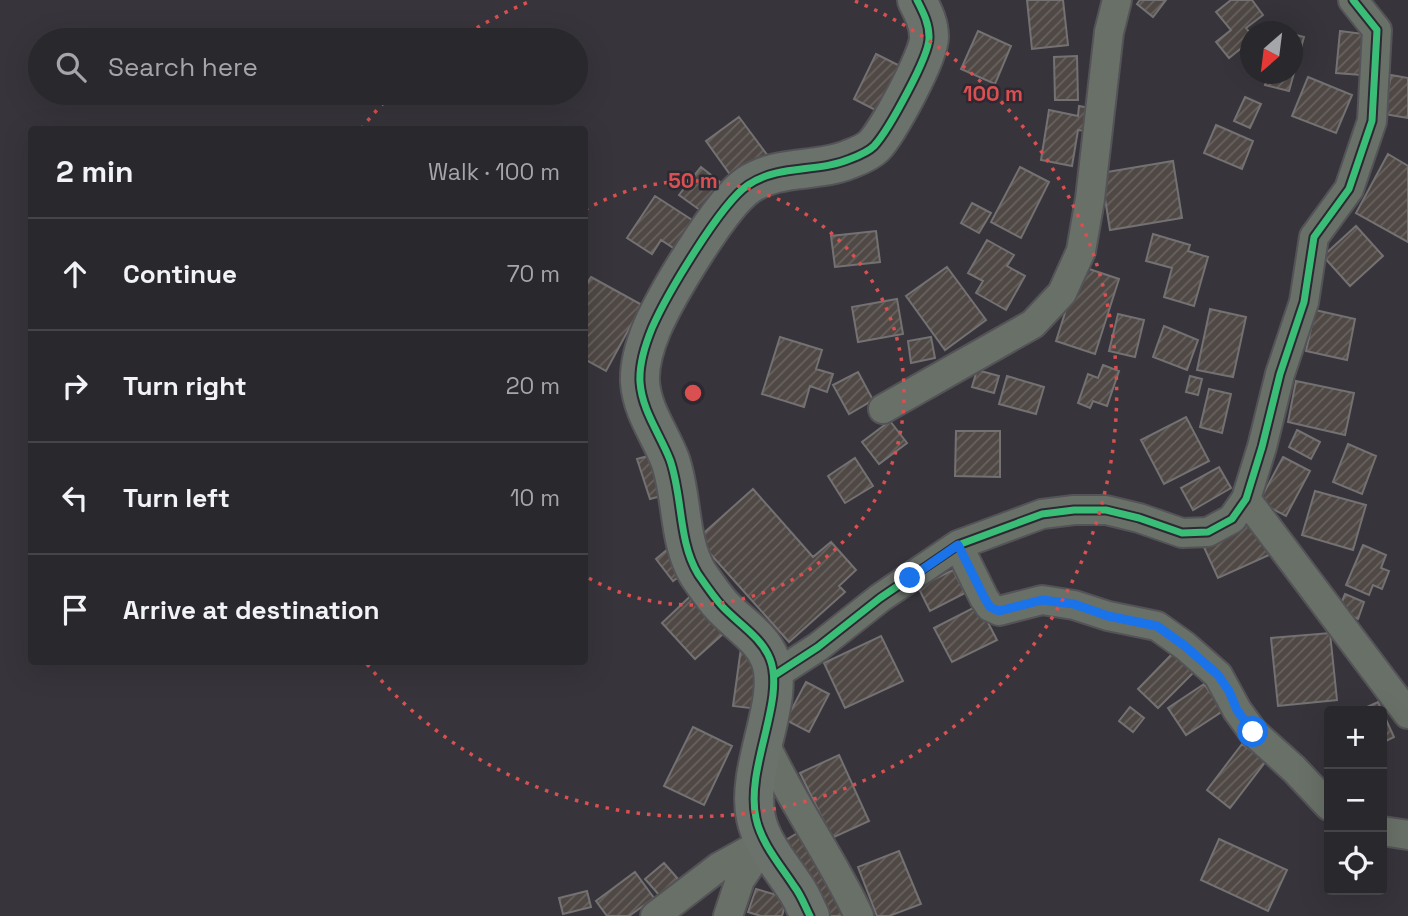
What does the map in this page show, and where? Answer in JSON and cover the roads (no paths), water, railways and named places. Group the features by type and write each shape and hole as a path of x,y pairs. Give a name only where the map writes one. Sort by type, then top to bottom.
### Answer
{"street":[{"path":"810,916 796,889 776,861 756,819 756,769 775,675 769,656 749,630 722,607 697,571 686,542 680,499 670,460 646,411 640,384 640,363 666,301 733,198 748,184 778,171 848,160 872,149 885,133 924,57 930,39 925,17 917,0"},
{"path":"883,409 1033,324 1062,293 1081,251 1090,199 1109,32 1117,0"},
{"path":"775,675 958,545 1042,514 1106,510 1182,533 1209,532 1232,519 1246,499 1262,447 1280,373 1304,302 1314,237 1349,189 1372,121 1377,30 1353,0"},
{"path":"1246,499 1408,714"},
{"path":"958,545 990,607 999,611 1042,600 1074,604 1108,616 1157,626 1218,675 1237,710 1253,732 1324,801"},
{"path":"763,739 779,776 840,875 859,916"},
{"path":"1387,832 1408,835"},
{"path":"655,916 719,867 766,841"},
{"path":"728,916 740,880 766,841"}]}
